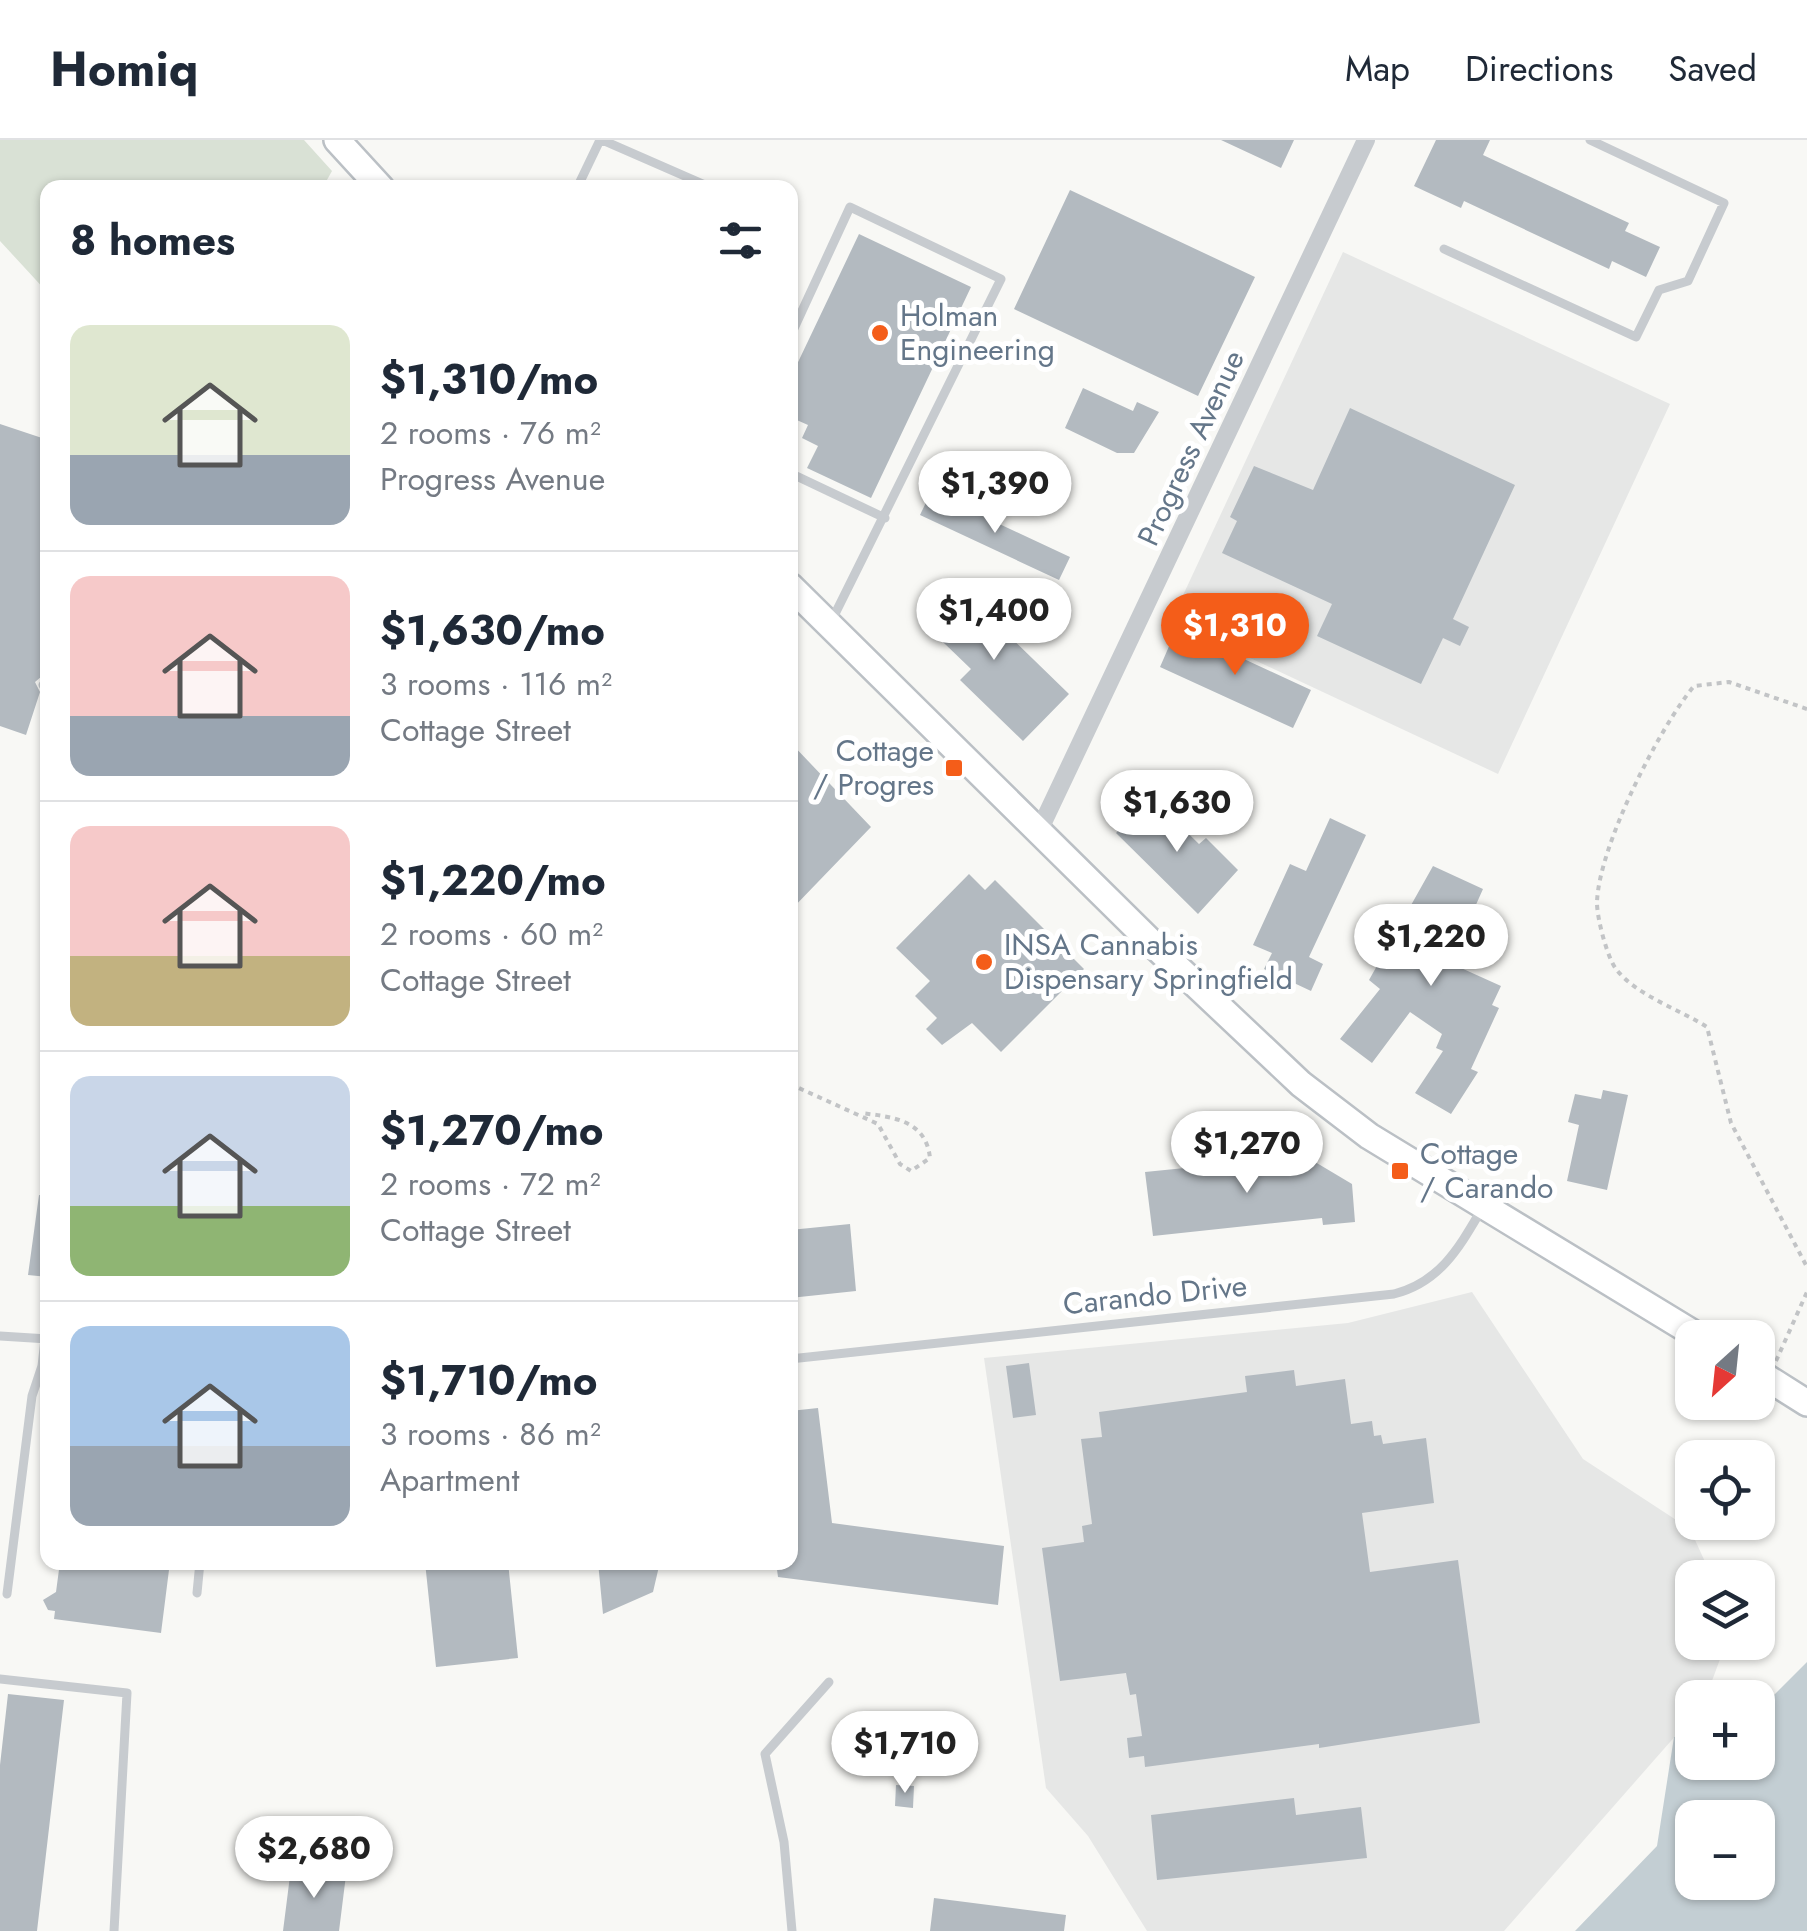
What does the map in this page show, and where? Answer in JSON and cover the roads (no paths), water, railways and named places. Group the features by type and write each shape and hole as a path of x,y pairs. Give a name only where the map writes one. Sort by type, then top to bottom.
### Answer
{"main road":[{"path":"337,140 374,180"},
{"path":"798,594 1038,833 1301,1084 1368,1136 1675,1323"},
{"path":"1775,1384 1807,1403"}],"street":[{"name":"Progress Avenue","path":"1038,833 1366,140"}],"lane":[{"path":"581,180 601,140 694,180"},
{"path":"1444,249 1636,337 1658,290 1688,281 1724,203 1590,140"},
{"path":"798,320 850,207 1001,279 830,624"},
{"path":"798,477 885,518"},
{"name":"Carando Drive","path":"798,1358 1394,1294 1418,1286 1443,1268 1484,1206"},
{"path":"0,1336 40,1339"},
{"path":"7,1594 32,1396 40,1372"},
{"path":"197,1592 199,1570"},
{"path":"0,1678 127,1693 114,1931"},
{"path":"792,1931 784,1842 766,1754 829,1682"}],"place":[{"name":"Holman Engineering","path":"880,333"},
{"name":"Cottage / Progres","path":"954,768"},
{"name":"INSA Cannabis Dispensary Springfield","path":"984,962"},
{"name":"Cottage / Carando","path":"1400,1171"}]}
